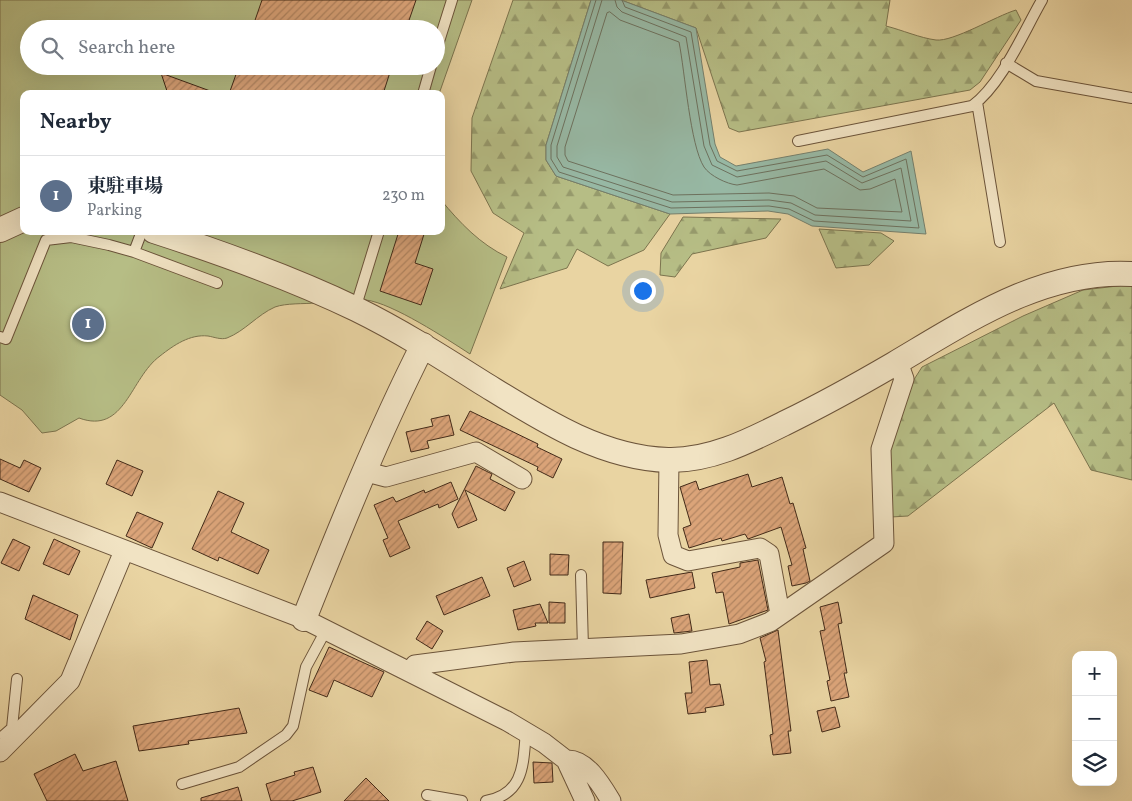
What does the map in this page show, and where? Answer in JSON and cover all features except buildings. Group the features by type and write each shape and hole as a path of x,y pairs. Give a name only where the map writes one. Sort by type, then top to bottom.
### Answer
{"street":[{"path":"0,230 20,221"},
{"path":"165,235 248,265 355,308 423,345 538,417 570,434 605,448 635,456 669,460 718,452 747,442 840,396 988,310 1038,287 1077,278 1117,273 1132,274"},
{"path":"304,619 363,471 423,345"},
{"path":"411,672 415,665 514,652 681,644 739,634 770,622 812,595 884,543 881,449 904,379 898,362"},
{"path":"363,471 386,477 476,452 522,480"},
{"path":"669,460 668,535 673,555 688,561 760,548 769,554 780,614"},
{"path":"0,502 304,619 411,672 526,731 566,760 585,801"},
{"path":"0,752 70,681 124,551"},
{"path":"566,760 572,760 583,766 602,785 611,801"}],"lane":[{"path":"445,22 452,0"},
{"path":"798,141 972,106 1006,63 1042,0"},
{"path":"1006,63 1036,81 1132,98"},
{"path":"424,90 428,75"},
{"path":"977,102 1000,242"},
{"path":"134,252 140,235"},
{"path":"355,308 379,235"},
{"path":"0,337 6,339 46,240 71,237 134,252 217,282"},
{"path":"581,575 583,648"},
{"path":"182,784 239,767 286,735 293,726 306,667 326,630"},
{"path":"0,739 12,728 17,679"},
{"path":"487,801 506,793 518,781 522,772 526,731"},
{"path":"428,795 462,801"}],"green space":[{"path":"0,0 472,0 440,90 20,90 20,235 445,235 445,205 471,232 488,246 507,257 470,354 419,322 377,303 354,299 290,304 269,310 227,338 220,339 201,336 177,344 150,366 126,402 107,419 94,421 79,418 56,431 42,433 22,410 0,395"},
{"path":"513,0 591,0 546,145 546,160 556,176 670,214 644,250 608,266 577,249 567,268 500,289 524,233 493,213 471,171 472,118"},
{"path":"621,0 890,0 886,26 936,40 953,37 1016,10 1021,20 980,82 970,90 739,132 729,128 696,28"},
{"path":"683,217 781,219 766,238 692,254 675,277 660,275 661,253"},
{"path":"819,229 881,233 894,241 869,265 836,268"},
{"path":"1132,285 1132,480 1091,470 1054,403 908,516 891,517 886,444 899,403 922,367 1023,316 1083,290"}],"water":[{"path":"591,0 621,0 696,28 715,144 720,157 736,166 828,149 863,172 911,151 926,234 812,226 788,214 768,211 670,214 556,176 546,160 546,145"}],"place":[{"name":"東駐車場","path":"88,324"}]}
